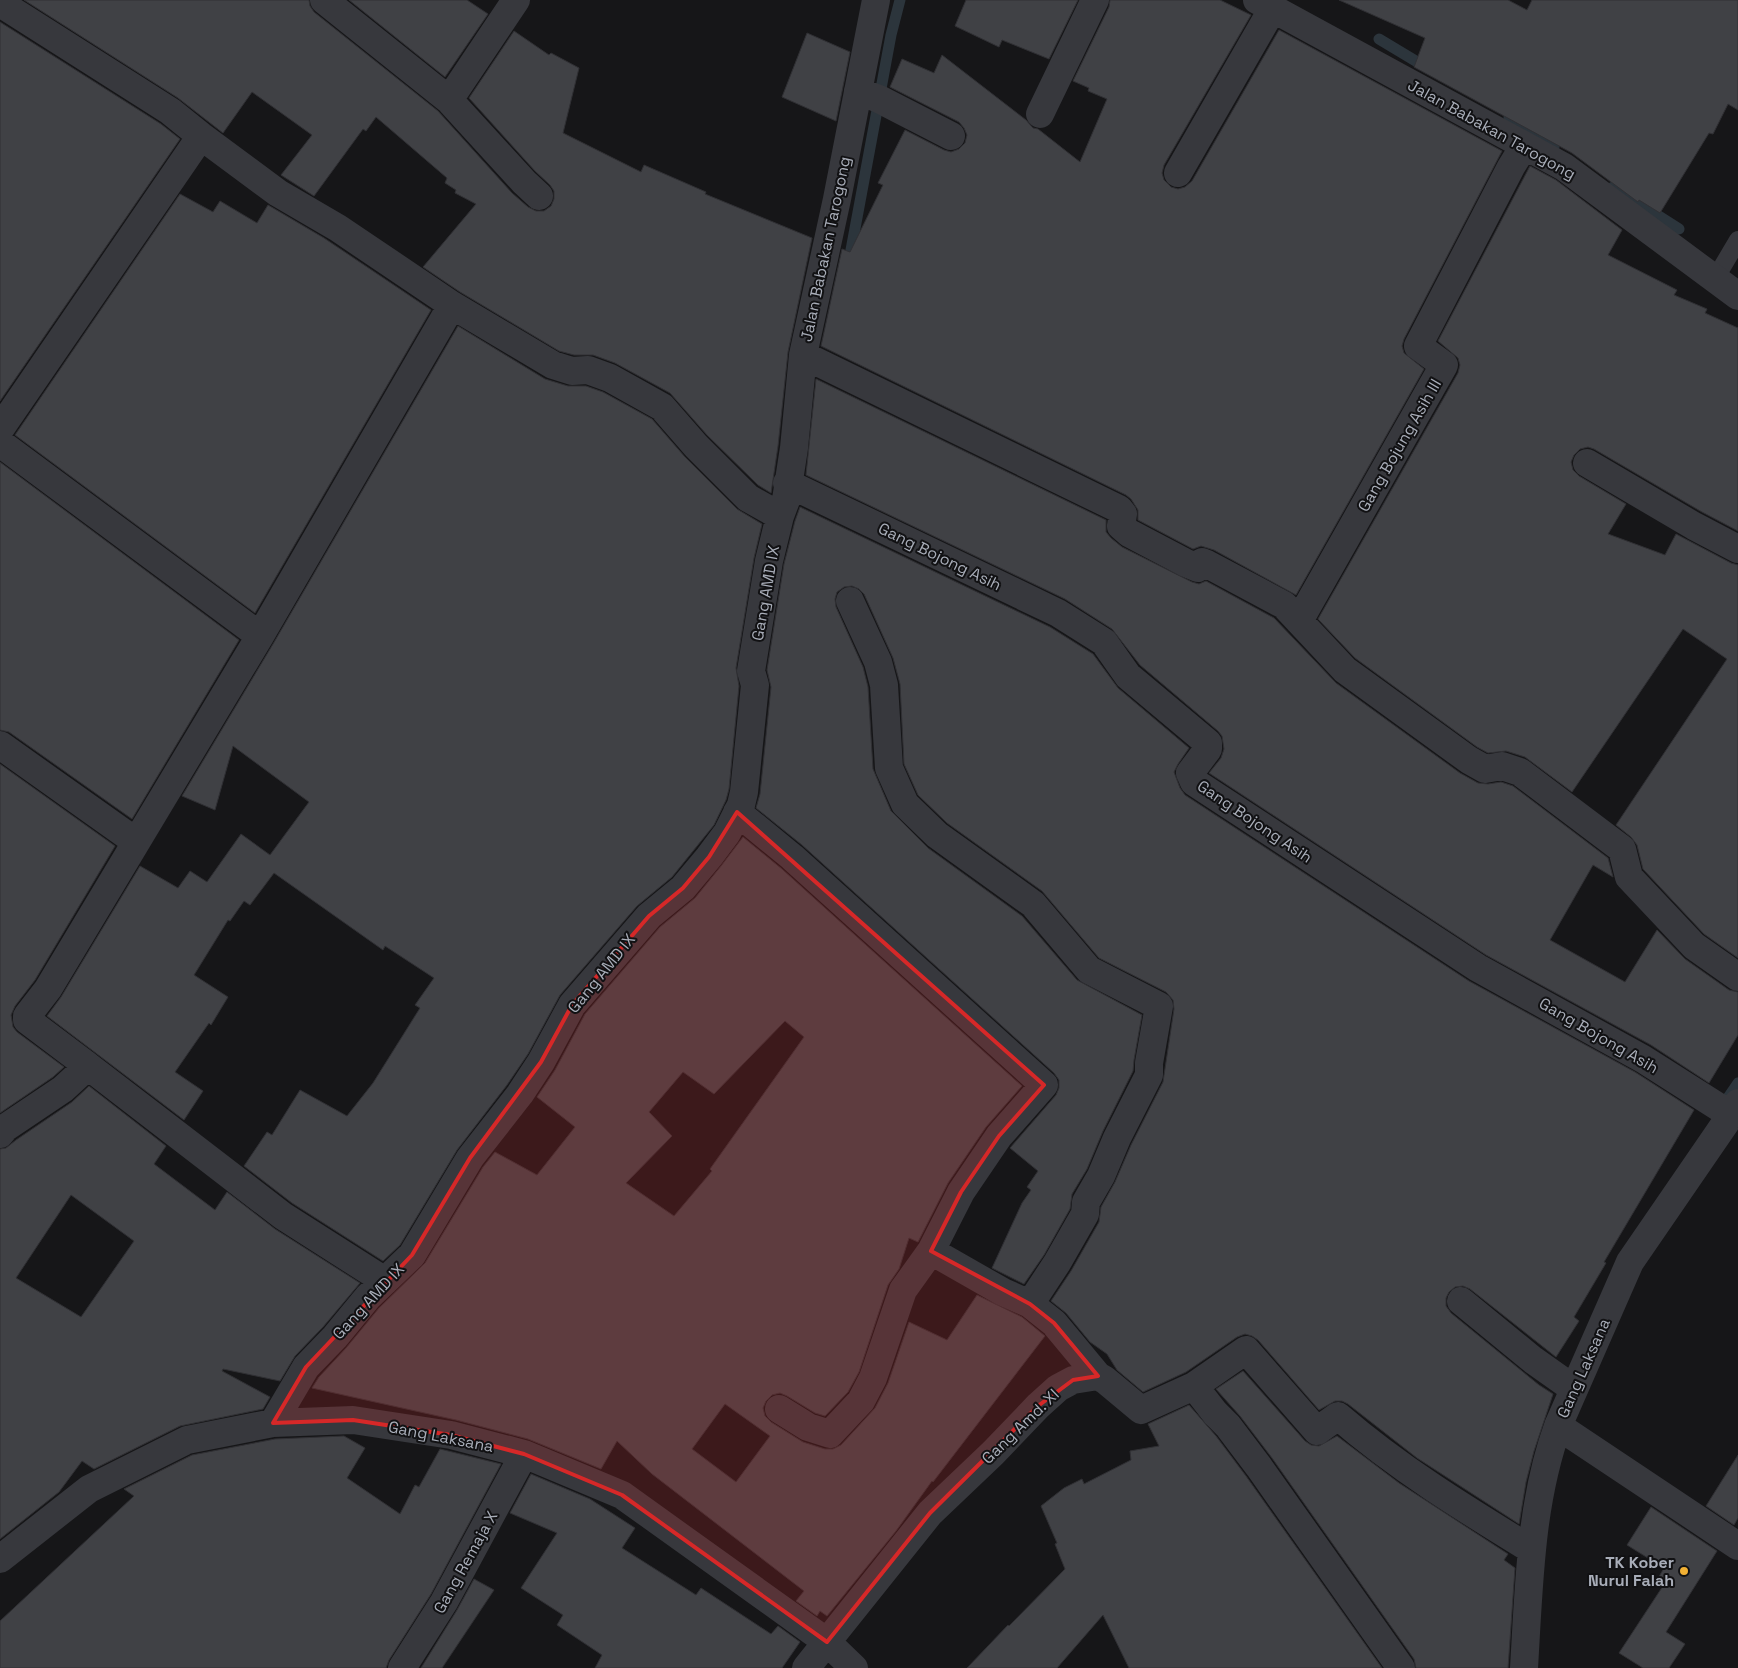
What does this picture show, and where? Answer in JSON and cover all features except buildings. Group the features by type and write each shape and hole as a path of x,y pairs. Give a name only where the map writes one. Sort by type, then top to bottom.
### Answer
{"street":[{"path":"324,0 449,100 538,196"},
{"path":"449,100 516,0"},
{"name":"Jalan Babakan Tarogong","path":"794,497 794,448 803,355 837,199 876,0"},
{"path":"1040,114 1095,0"},
{"path":"0,3 170,111 278,193 338,228 452,305 553,365 572,371 588,370 610,378 662,407 696,446 748,498 794,497"},
{"path":"1178,173 1265,4"},
{"name":"Jalan Babakan Tarogong","path":"1265,4 1564,167 1738,296"},
{"path":"858,91 879,99 951,136"},
{"path":"0,429 201,136"},
{"name":"Gang Bojung Asih III","path":"1300,621 1444,365 1418,346 1511,167 1524,146"},
{"path":"385,1281 284,1216 27,1020 26,1016 48,989 260,636 452,305"},
{"path":"803,355 1119,509 1123,514 1121,526 1129,534 1198,568 1202,562 1284,605 1345,670 1469,760 1485,769 1502,766 1520,772 1622,849 1629,877 1694,946 1738,977"},
{"path":"0,443 260,636"},
{"path":"1587,463 1694,526 1738,549"},
{"name":"Gang AMD IX","path":"273,1423 306,1367 335,1337 368,1297 412,1255 470,1158 520,1094 541,1062 572,1005 648,916 683,888 727,833 741,805 747,774 747,752 755,685 751,672 769,561 794,497"},
{"name":"Gang Bojong Asih","path":"794,497 1058,613 1104,642 1128,676 1208,743 1208,750 1190,773 1194,782 1478,968 1734,1109"},
{"path":"850,600 878,662 884,685 889,768 905,804 937,835 1033,904 1088,970 1159,1006 1149,1063 1149,1075 1117,1138 1101,1176 1086,1202 1084,1214 1057,1264 1030,1304"},
{"path":"0,745 136,841"},
{"path":"737,812 792,857 1044,1085 999,1136 962,1192 931,1251 903,1290 873,1378 861,1402 830,1434 808,1427 779,1409"},
{"path":"2,1129 63,1089 88,1066"},
{"name":"Gang Laksana","path":"1524,1668 1532,1550 1548,1453 1558,1426 1630,1262 1734,1109"},
{"path":"931,1251 1003,1292 1030,1304 1054,1323 1098,1376 1141,1410 1194,1386 1246,1350 1317,1430 1338,1416 1369,1443 1458,1504 1532,1550"},
{"path":"1461,1301 1533,1360 1574,1389"},
{"name":"Gang Amd. XI","path":"806,1668 930,1513 1058,1388 1073,1380 1098,1376"},
{"path":"1194,1386 1228,1426 1259,1468 1402,1668"},
{"name":"Gang Laksana","path":"0,1559 89,1489 187,1440 273,1423 353,1420 451,1435 524,1454 622,1495 827,1642 854,1668"},
{"path":"1558,1426 1738,1546"},
{"name":"Gang Remaja X","path":"402,1668 444,1602 524,1454"}],"lane":[{"path":"1715,279 1738,240"}],"highlighted area":[{"path":"737,812 1044,1085 999,1136 961,1192 931,1251 1030,1304 1054,1323 1098,1376 1073,1380 1038,1406 930,1513 827,1642 622,1495 524,1454 451,1435 353,1420 273,1423 306,1367 412,1255 470,1158 541,1062 572,1005 649,916 683,888 709,857"}],"waterway":[{"path":"848,266 891,35 900,0"},
{"path":"1379,39 1429,69"},
{"path":"1509,117 1554,147"},
{"path":"1613,187 1679,229"},
{"path":"1725,1102 1738,1083"}],"place":[{"name":"TK Kober Nurul Falah","path":"1684,1571"}]}
